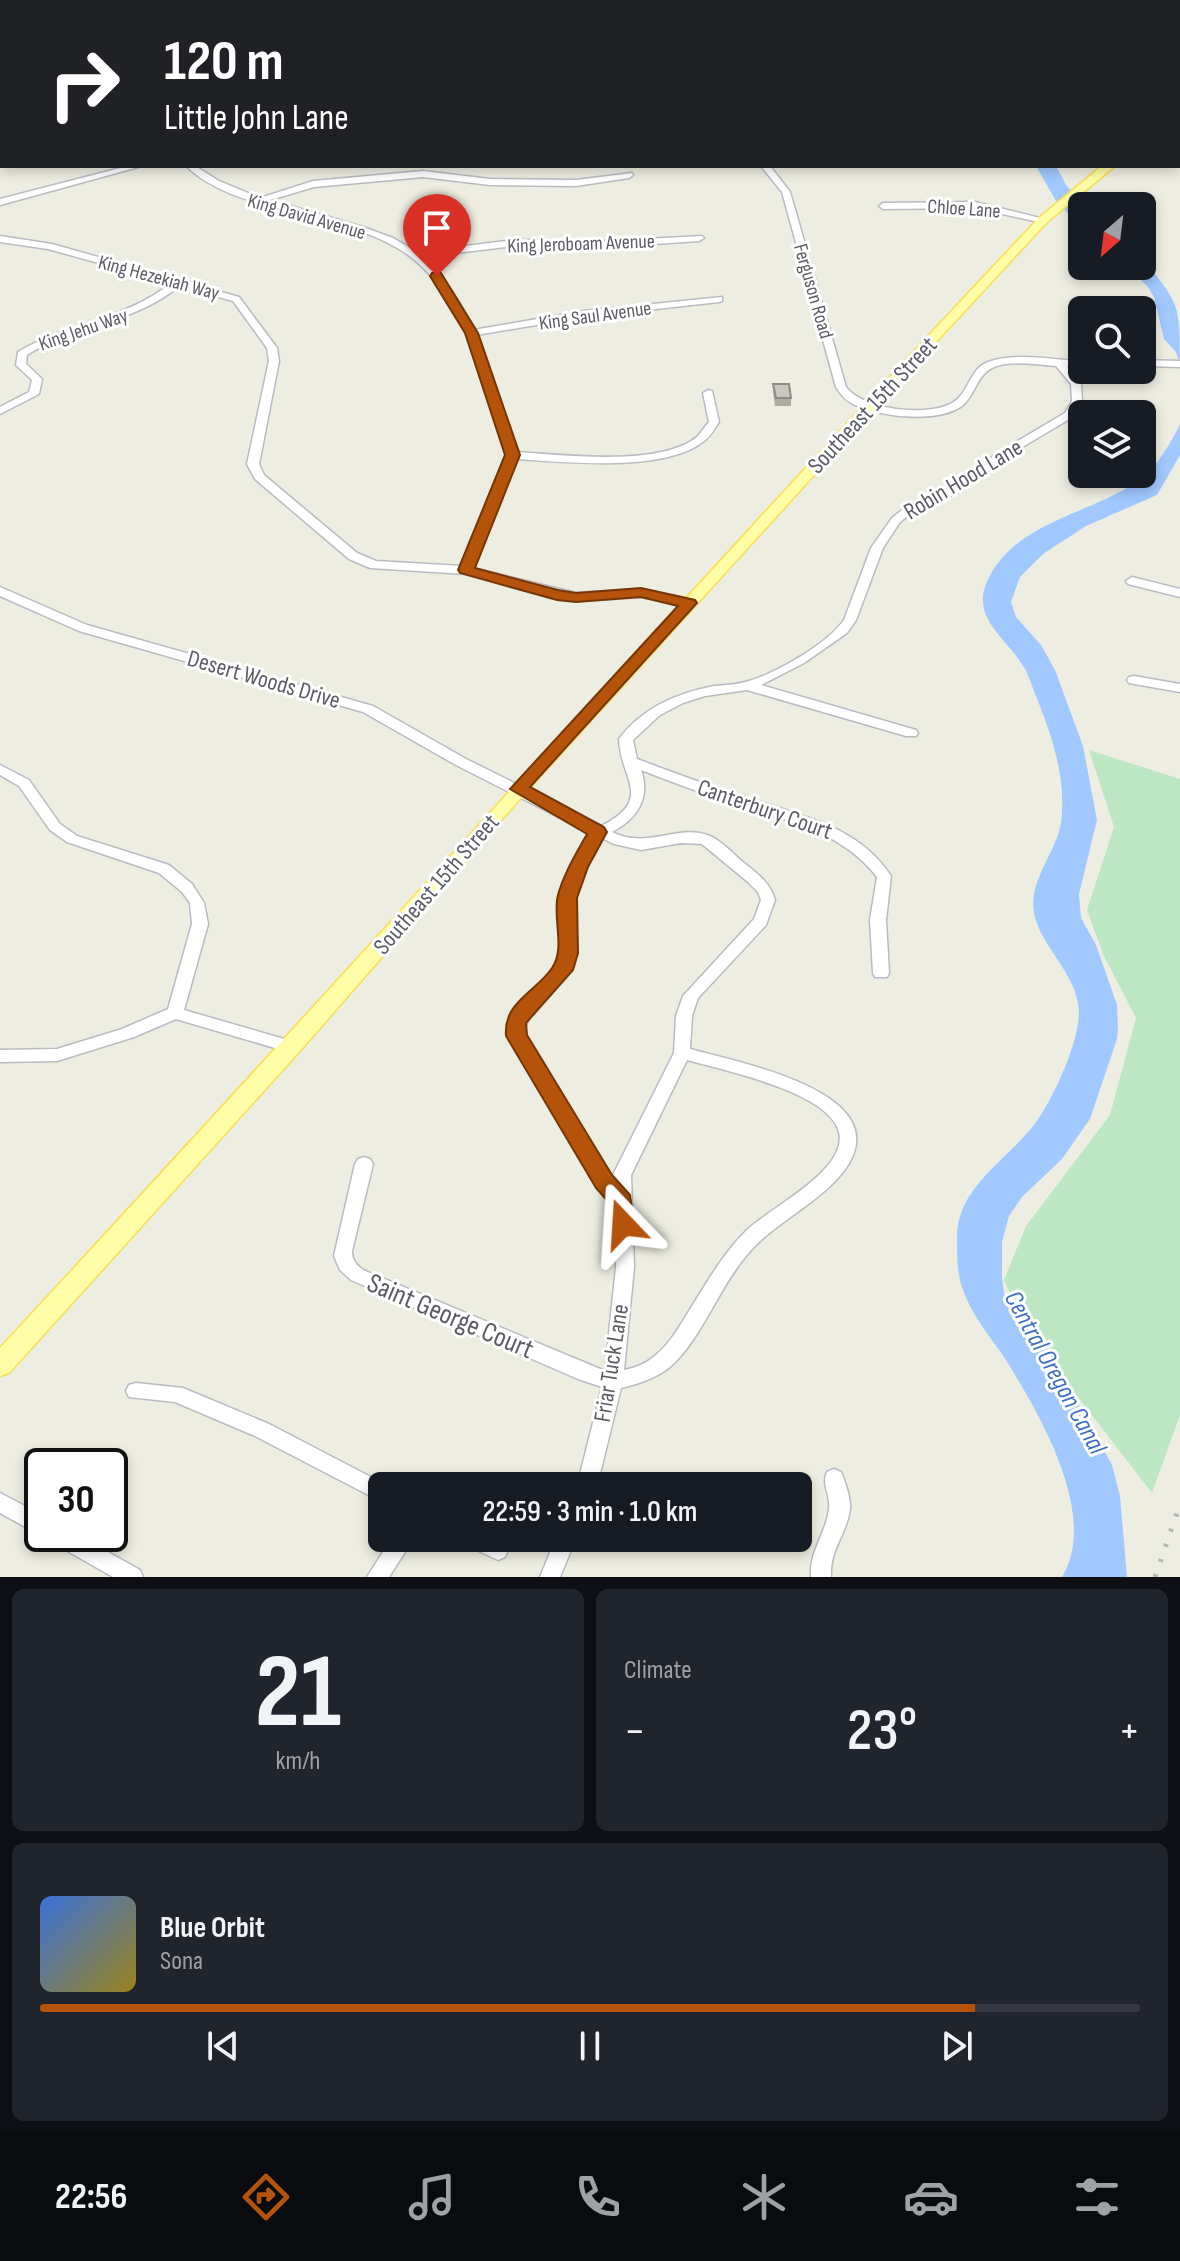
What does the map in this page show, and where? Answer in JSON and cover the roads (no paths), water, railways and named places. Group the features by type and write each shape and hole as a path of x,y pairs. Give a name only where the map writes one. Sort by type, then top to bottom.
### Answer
{"main road":[{"name":"Southeast 15th Street","path":"0,1365 292,1047 519,789 869,406 1043,220 1107,168"}],"street":[{"path":"0,202 130,168"},
{"name":"King David Avenue","path":"193,168 223,189 376,236 416,255 437,276 471,333 512,455"},
{"name":"Ferguson Road","path":"767,168 786,192 844,394 852,401 869,406"},
{"path":"262,200 313,184 423,174 490,182 576,183 629,175"},
{"name":"Chloe Lane","path":"883,206 975,205 1043,220"},
{"name":"King Jeroboam Avenue","path":"416,255 515,243 610,244 699,238"},
{"name":"King Hezekiah Way","path":"0,239 49,246 236,299 272,348 274,361 253,464 259,477 273,492 364,561 374,565 466,570 557,595 576,597 641,593 689,603"},
{"name":"King Jehu Way","path":"0,411 34,394 37,379 21,365 22,354 34,345 53,336 138,310 165,295 176,284"},
{"name":"King Saul Avenue","path":"471,333 584,314 719,299"},
{"path":"869,406 919,413 946,410 964,398 977,375 988,366 1001,363 1068,364"},
{"path":"1156,363 1178,364"},
{"name":"Robin Hood Lane","path":"598,832 614,827 634,805 639,785 625,750 626,739 652,713 677,701 714,690 749,686 773,676 843,630 850,620 877,548 896,520 910,509 953,491 1003,454 1069,415 1077,401 1076,384 1060,364"},
{"path":"466,570 512,455 627,459 689,446 703,439 714,422 708,393"},
{"path":"1132,581 1180,593"},
{"name":"Desert Woods Drive","path":"0,591 83,628 368,709 461,762 519,789"},
{"path":"1134,680 1180,688"},
{"path":"749,686 911,733"},
{"name":"Canterbury Court","path":"631,762 815,823 849,839 874,860 884,876 878,920 881,973"},
{"path":"0,769 24,783 55,827 72,839 164,869 187,888 197,903 200,924 192,941 175,1013"},
{"name":"Friar Tuck Lane","path":"519,789 619,841 641,845 681,838 706,840 728,855 765,890 768,900 761,921 691,996 684,1016 682,1053 622,1175 625,1267 613,1381 590,1472"},
{"path":"598,832 578,867 567,898 568,953 563,970 522,1011 515,1023 516,1036 604,1182 622,1202"},
{"path":"0,1056 57,1055 128,1033 175,1013 292,1047"},
{"path":"613,1381 636,1375 667,1357 728,1261 757,1231 834,1172 849,1141 847,1127 837,1113 794,1086 682,1053"},
{"name":"Saint George Court","path":"364,1164 349,1232 341,1251 345,1265 357,1275 585,1373 613,1381"},
{"path":"136,1391 176,1394 262,1430 368,1486"},
{"path":"821,1577 820,1562 840,1508 834,1478"},
{"path":"0,1502 24,1516"},
{"path":"89,1552 133,1577"},
{"path":"377,1577 394,1552"},
{"path":"550,1577 560,1552"}],"water":[{"path":"1037,168 1057,168 1072,192 1068,192 1068,213 1056,201"},
{"path":"1156,276 1171,296 1178,316 1180,365 1176,352 1164,339 1156,296 1141,280 1156,280"},
{"name":"Central Oregon Canal","path":"1180,424 1180,455 1157,495 1086,526 1043,554 1020,577 1011,602 1016,617 1041,645 1055,670 1083,746 1097,820 1079,894 1081,918 1096,945 1117,1005 1117,1039 1090,1119 1062,1159 1022,1197 1009,1216 1002,1242 1004,1294 1037,1330 1112,1465 1120,1496 1127,1577 1062,1577 1072,1552 1074,1524 1060,1464 1033,1405 965,1297 958,1264 958,1223 964,1207 982,1179 1030,1130 1047,1106 1069,1057 1079,1012 1073,985 1038,926 1033,901 1061,823 1060,772 1028,675 988,618 983,597 986,584 998,563 1031,534 1126,488 1156,488 1156,462"}],"railway":[{"path":"1155,1577 1180,1504"}]}
